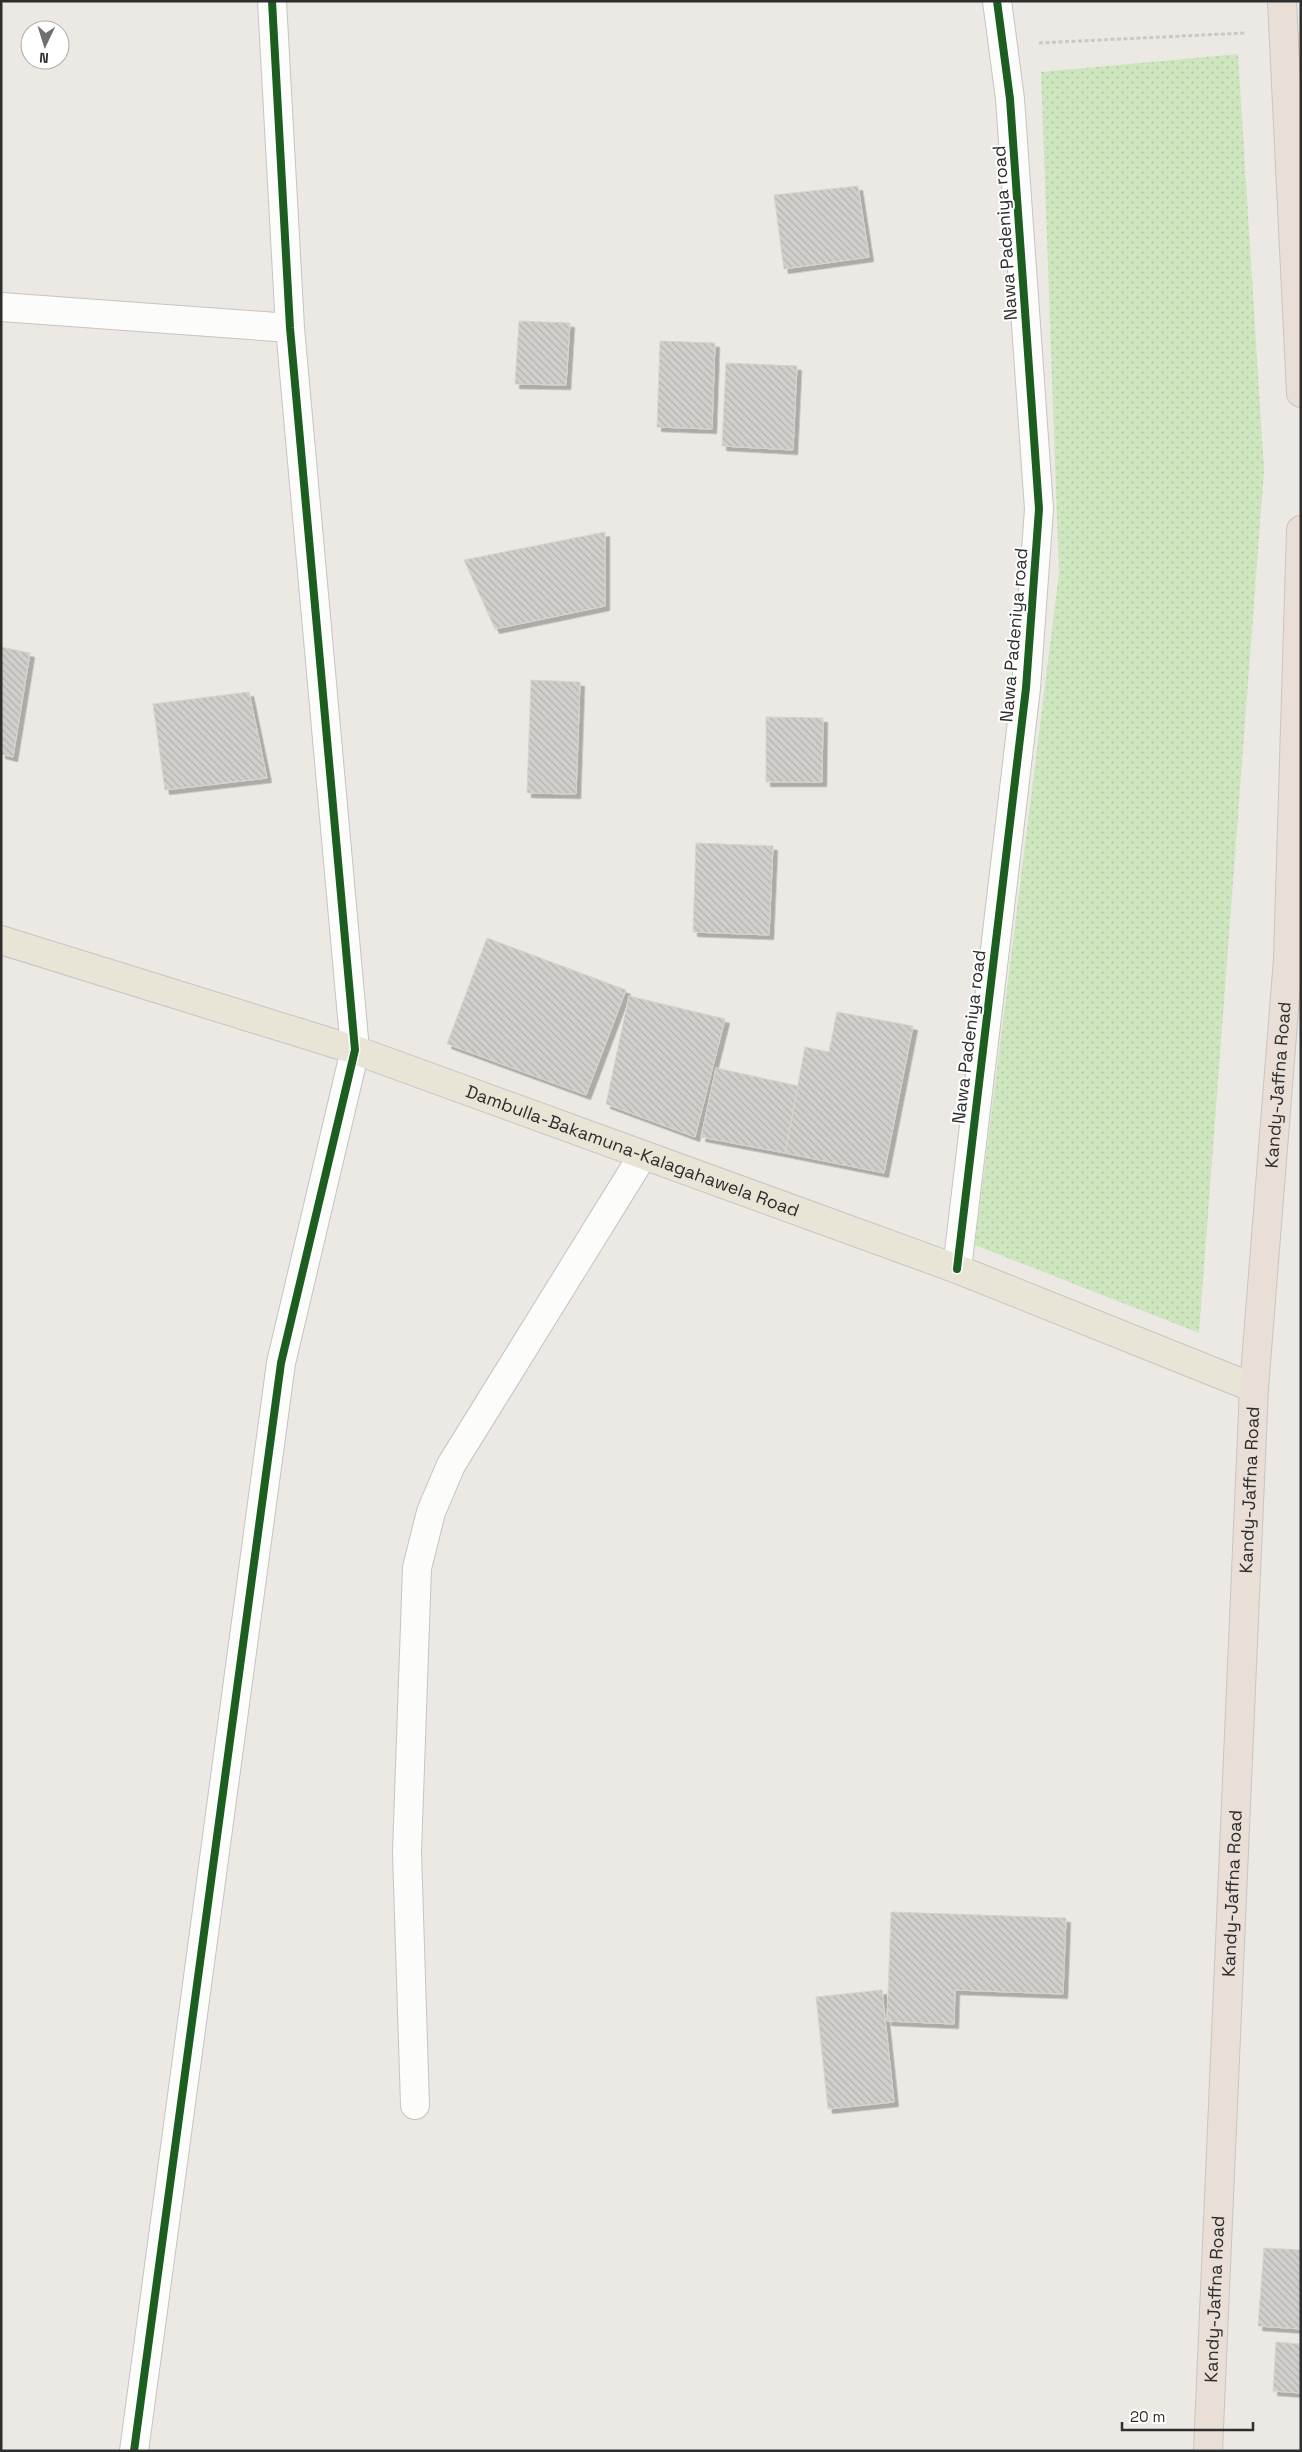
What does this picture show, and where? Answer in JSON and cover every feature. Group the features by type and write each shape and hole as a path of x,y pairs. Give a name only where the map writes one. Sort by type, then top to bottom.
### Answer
{"highway":[{"path":"1282,1 1301,393"},
{"name":"Kandy-Jaffna Road","path":"1208,2451 1254,1388 1288,959 1301,530"}],"main road":[{"name":"Dambulla-Bakamuna-Kalagahawela Road","path":"1,940 354,1050 957,1269 1254,1388"}],"street":[{"path":"134,2451 281,1363 354,1050 290,328 272,1"},
{"name":"Nawa Padeniya road","path":"957,1269 1026,688 1039,509 1010,99 997,1"},
{"path":"1,307 290,328"},
{"path":"415,2105 407,1852 416,1568 431,1512 451,1465 643,1155"}],"path":[{"path":"1002,44 1284,32"}],"green space":[{"path":"1238,54 1264,471 1199,1333 975,1245 1059,573 1041,72"}],"building":[{"path":"858,186 869,257 784,269 774,195"},
{"path":"519,321 570,323 566,385 515,384"},
{"path":"660,341 715,343 712,429 657,427"},
{"path":"726,363 797,366 793,450 722,446"},
{"path":"605,532 605,606 495,629 464,560"},
{"path":"1,647 30,653 13,757 1,754"},
{"path":"531,680 580,682 576,794 527,793"},
{"path":"249,692 267,778 165,790 153,704"},
{"path":"766,717 823,718 822,782 766,782"},
{"path":"696,843 773,846 769,935 693,932"},
{"path":"487,938 626,990 586,1095 447,1044"},
{"path":"629,996 725,1019 695,1137 606,1104"},
{"path":"837,1012 913,1026 884,1173 785,1153 805,1047 829,1052"},
{"path":"716,1068 798,1086 785,1153 701,1137"},
{"path":"891,1912 1066,1918 1063,1994 955,1990 954,2024 887,2021"},
{"path":"882,1990 894,2102 828,2109 816,1997"},
{"path":"1264,2248 1301,2250 1301,2329 1258,2326"},
{"path":"1276,2342 1301,2344 1301,2393 1273,2391"}],"cycle path":[{"path":"134,2451 281,1363 355,1050 290,328 272,1"},
{"path":"957,1269 1026,688 1039,509 1010,99 997,1"}]}
